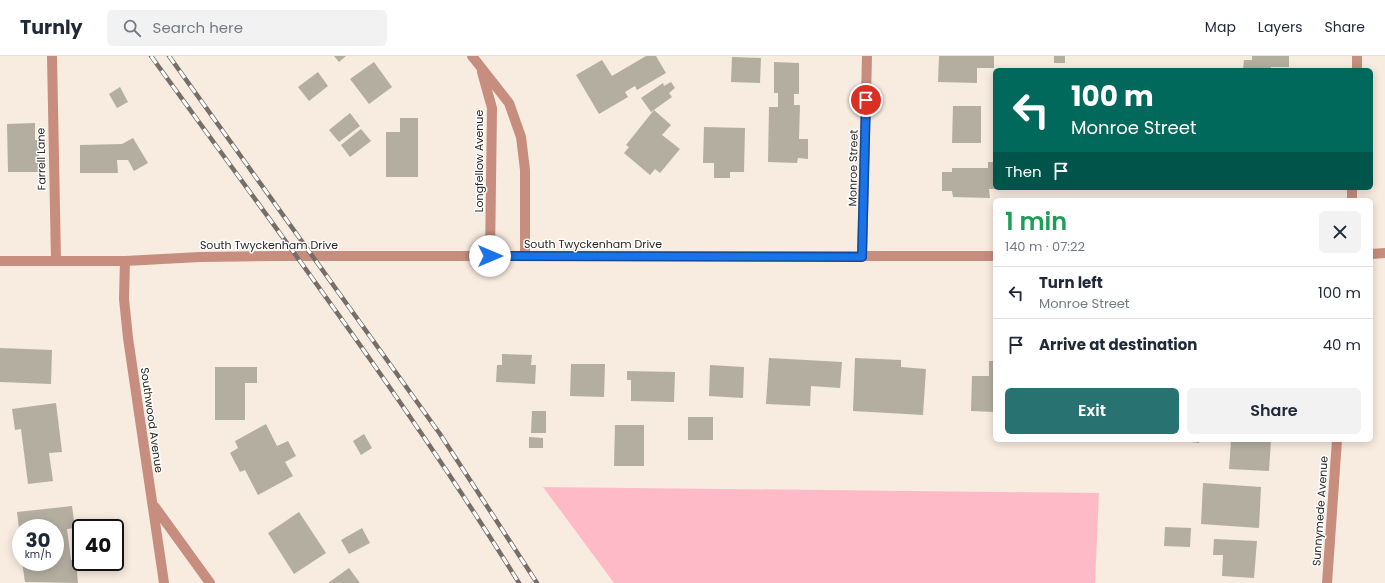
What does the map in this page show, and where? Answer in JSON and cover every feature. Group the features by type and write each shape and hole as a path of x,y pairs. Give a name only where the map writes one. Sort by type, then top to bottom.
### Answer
{"street":[{"name":"Farrell Lane","path":"52,56 56,261"},
{"name":"Longfellow Avenue","path":"472,56 509,103 521,137 525,170 525,256"},
{"name":"Monroe Street","path":"862,257 867,56"},
{"path":"1357,56 1357,68"},
{"name":"Longfellow Avenue","path":"481,68 492,108 490,256"},
{"path":"1373,254 1385,253"},
{"name":"South Twyckenham Drive","path":"0,261 125,261 200,257 993,256"},
{"name":"Southwood Avenue","path":"125,261 124,299 128,338 141,435 154,506 164,583"},
{"name":"Sunnymede Avenue","path":"1327,583 1337,442"},
{"path":"154,506 210,583"}],"shaded area":[{"path":"543,487 1099,493 1095,583 614,583"}],"building":[{"path":"334,56 346,56 339,62"},
{"path":"646,56 656,56 666,73 637,90 635,86 625,92 628,97 599,114 576,75 602,60 612,76"},
{"path":"939,56 994,56 994,68 977,68 977,83 938,82"},
{"path":"1054,56 1065,56 1065,63 1054,63"},
{"path":"1252,56 1289,56 1289,67 1243,68 1244,60 1252,60"},
{"path":"732,57 761,58 760,83 731,82"},
{"path":"374,62 392,87 369,104 350,79"},
{"path":"774,62 799,63 799,94 794,94 794,105 800,105 799,139 808,139 808,159 798,158 797,163 768,162 769,107 778,107 778,93 774,93"},
{"path":"318,72 328,86 309,101 298,87"},
{"path":"671,82 675,88 669,93 672,97 651,112 641,98 663,83 664,86"},
{"path":"120,87 128,102 117,108 109,94"},
{"path":"953,106 981,106 981,143 952,143"},
{"path":"654,110 671,125 662,135 680,149 660,173 655,169 650,175 624,153 629,147 626,145"},
{"path":"350,113 360,126 339,142 329,130"},
{"path":"400,118 418,118 418,177 386,177 386,132 400,132"},
{"path":"35,123 35,140 39,140 39,172 8,172 7,124"},
{"path":"704,127 745,128 744,172 730,172 730,178 714,178 714,163 703,163"},
{"path":"361,129 371,141 350,157 341,145"},
{"path":"133,138 148,163 134,171 128,160 117,160 118,173 80,173 80,145 122,144"},
{"path":"988,162 993,162 993,189 989,189 990,198 953,197 952,191 942,191 942,172 952,172 952,168 988,168"},
{"path":"0,348 52,350 51,384 0,382"},
{"path":"502,354 532,355 531,365 536,365 535,384 496,382 497,365 502,365"},
{"path":"769,358 842,362 840,388 811,386 810,406 766,404"},
{"path":"855,358 901,360 901,367 926,369 923,415 853,411"},
{"path":"989,361 993,361 993,412 971,411 972,376 989,376"},
{"path":"571,364 605,364 604,397 570,396"},
{"path":"710,365 744,367 743,398 709,396"},
{"path":"215,367 257,367 257,383 245,383 245,420 215,420"},
{"path":"627,371 675,372 674,402 631,401 631,380 627,380"},
{"path":"56,403 62,452 49,453 53,481 28,484 21,429 15,430 12,409"},
{"path":"532,411 546,411 546,433 531,433"},
{"path":"688,417 713,417 713,440 688,440"},
{"path":"266,424 277,446 288,441 296,456 285,462 293,476 258,495 245,470 240,472 230,453 238,448 235,441"},
{"path":"615,425 644,425 644,466 614,466"},
{"path":"364,434 372,448 361,455 353,441"},
{"path":"529,437 543,438 543,448 529,448"},
{"path":"1231,442 1271,442 1269,471 1229,469"},
{"path":"1203,483 1261,487 1259,528 1201,524"},
{"path":"72,506 74,519 72,519 72,528 67,529 72,560 72,571 77,571 78,583 25,582 23,571 64,571 64,519 18,519 17,512"},
{"path":"299,512 326,553 294,574 268,533"},
{"path":"1165,527 1191,528 1190,547 1164,546"},
{"path":"362,528 370,543 349,554 341,540"},
{"path":"1214,539 1257,541 1254,578 1222,576 1223,555 1213,555"},
{"path":"349,568 360,583 328,583"}],"railway":[{"path":"151,56 340,316 476,515 519,583"},
{"path":"169,56 440,434 537,583"}],"route":[{"path":"490,256 862,257 866,100"}]}
